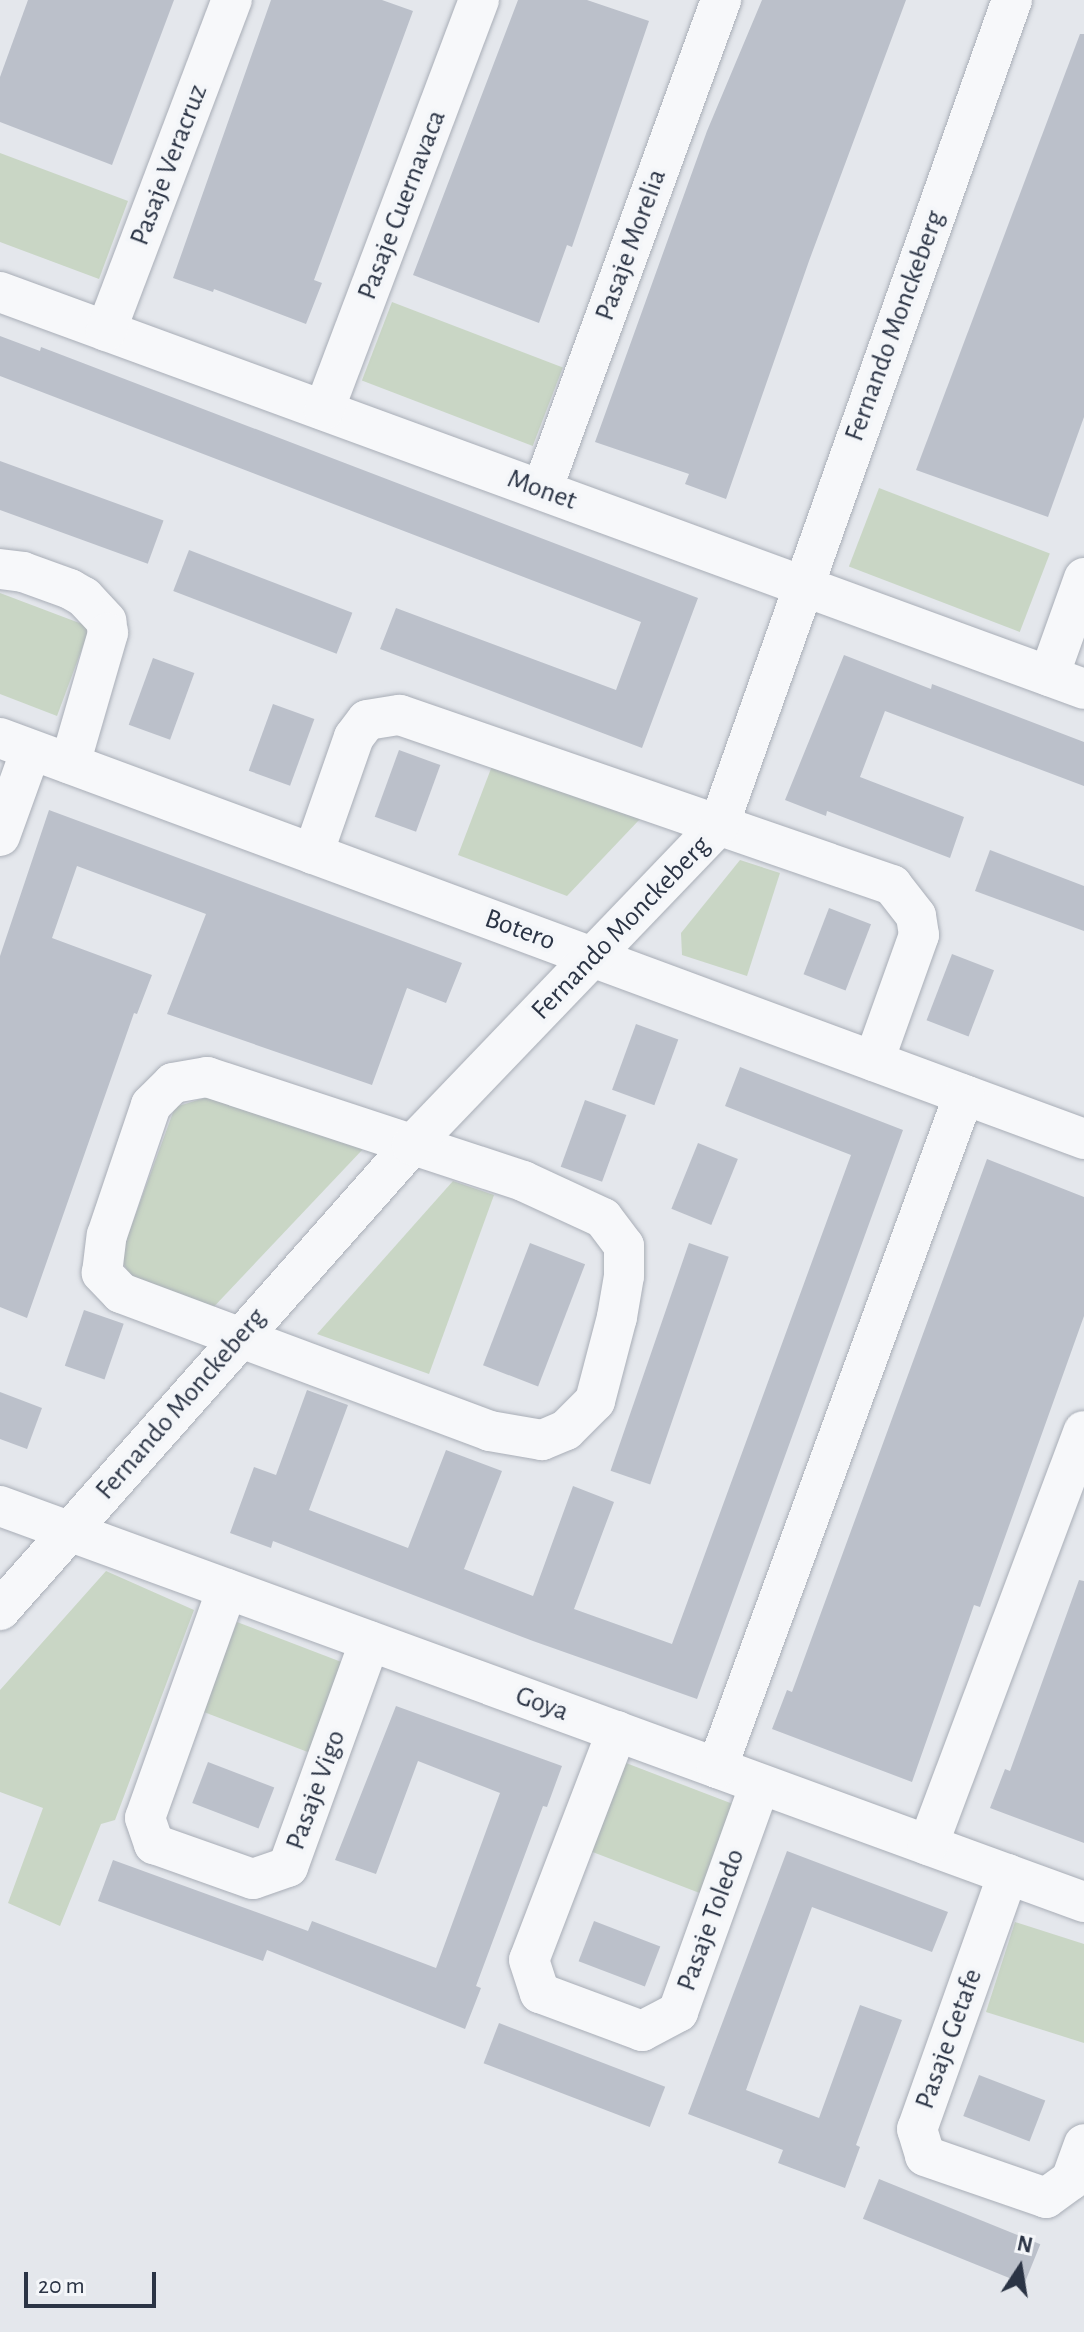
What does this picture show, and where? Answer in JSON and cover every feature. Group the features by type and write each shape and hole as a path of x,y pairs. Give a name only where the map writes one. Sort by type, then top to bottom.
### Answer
{"street":[{"name":"Pasaje Veracruz","path":"106,331 232,0"},
{"name":"Pasaje Cuernavaca","path":"324,410 479,0"},
{"name":"Pasaje Morelia","path":"542,490 721,0"},
{"name":"Fernando Monckeberg","path":"0,1610 238,1337 412,1145 719,825 801,585 1012,0"},
{"name":"Monet","path":"0,292 1066,683"},
{"path":"0,569 23,572 70,589 84,597 106,621 108,633 70,764"},
{"path":"1066,683 1084,578"},
{"path":"313,854 354,737 367,720 400,715 892,885 916,916 919,935 874,1061"},
{"path":"0,836 15,744"},
{"name":"Botero","path":"15,744 1084,1139"},
{"path":"207,1077 412,1145 569,1199 603,1218 624,1246 624,1276 617,1317 595,1401 566,1430 542,1440 490,1431 121,1293 102,1273 107,1235 151,1105 173,1083 207,1077"},
{"path":"717,1768 964,1095"},
{"path":"928,1845 1084,1431"},
{"name":"Goya","path":"0,1506 1084,1902"},
{"name":"Pasaje Vigo","path":"227,1589 145,1818 154,1844 253,1879 288,1867 370,1641"},
{"name":"Pasaje Toledo","path":"617,1731 529,1960 540,1993 642,2031 678,2012 760,1784"},
{"name":"Pasaje Getafe","path":"1008,1874 917,2129 925,2156 1046,2198 1071,2180 1084,2144"}],"green space":[{"path":"0,153 128,201 99,279 0,242"},
{"path":"392,302 563,368 533,446 362,380"},
{"path":"879,488 1050,554 1020,632 849,566"},
{"path":"0,593 90,627 57,716 0,694"},
{"path":"492,766 640,819 567,896 458,855"},
{"path":"740,860 780,873 747,976 682,955 681,933"},
{"path":"211,1096 364,1148 208,1313 132,1279 120,1257 175,1107"},
{"path":"453,1181 494,1195 429,1374 317,1334"},
{"path":"106,1571 194,1610 115,1820 101,1824 60,1926 8,1903 43,1808 0,1792 0,1690"},
{"path":"237,1622 345,1664 311,1753 203,1712"},
{"path":"626,1763 734,1805 700,1893 592,1852"},
{"path":"1015,1922 1084,1944 1084,2043 986,2012"}],"building":[{"path":"28,0 174,0 112,165 0,122 0,77"},
{"path":"271,0 382,0 413,11 314,280 322,283 306,324 214,289 213,292 173,278"},
{"path":"518,0 587,0 649,21 572,247 567,245 539,323 413,275"},
{"path":"762,0 906,0 809,261 726,499 685,484 689,474 595,442 707,131"},
{"path":"1080,34 1084,34 1084,417 1048,517 916,470"},
{"path":"0,336 40,351 41,347 698,598 642,748 380,649 396,608 616,690 641,622 0,376"},
{"path":"0,461 164,521 148,564 0,510"},
{"path":"189,550 352,613 337,654 173,591"},
{"path":"844,655 931,689 932,684 1084,742 1084,786 885,711 860,777 964,817 950,858 827,811 826,816 785,800"},
{"path":"153,658 194,673 170,740 129,725"},
{"path":"273,704 314,719 290,786 249,771"},
{"path":"399,750 440,765 416,832 375,817"},
{"path":"49,810 462,963 446,1003 407,988 372,1085 167,1014 206,914 77,866 52,938 152,975 137,1014 134,1013 27,1318 0,1307 0,956"},
{"path":"990,850 1084,886 1084,931 975,891"},
{"path":"829,908 871,924 846,990 804,974"},
{"path":"952,954 994,970 969,1036 927,1020"},
{"path":"636,1024 678,1039 654,1105 612,1090"},
{"path":"740,1067 903,1130 697,1699 533,1641 273,1541 271,1548 230,1533 254,1467 276,1475 307,1390 348,1405 309,1510 408,1548 446,1450 502,1471 464,1569 533,1596 573,1486 614,1502 574,1609 672,1644 851,1155 725,1106"},
{"path":"585,1100 626,1115 602,1182 561,1167"},
{"path":"698,1143 738,1159 711,1225 671,1209"},
{"path":"987,1159 1084,1197 1084,1316 980,1607 974,1605 912,1782 772,1729 787,1690 792,1692"},
{"path":"530,1243 585,1264 538,1386 483,1365"},
{"path":"689,1243 729,1257 650,1485 611,1471"},
{"path":"84,1310 124,1324 105,1379 65,1366"},
{"path":"0,1392 42,1408 27,1449 0,1439"},
{"path":"1079,1580 1084,1581 1084,1843 990,1808 1005,1769 1010,1771"},
{"path":"396,1706 562,1766 547,1807 543,1806 476,1986 481,1988 465,2029 267,1950 263,1961 98,1901 113,1860 308,1931 312,1921 436,1968 500,1793 418,1761 376,1874 335,1860"},
{"path":"208,1762 274,1787 259,1829 192,1803"},
{"path":"787,1851 948,1912 932,1952 812,1907 746,2090 819,2118 860,2005 902,2020 856,2145 860,2147 845,2188 778,2163 783,2150 688,2114"},
{"path":"594,1921 660,1946 645,1987 579,1961"},
{"path":"499,2023 665,2087 650,2127 484,2063"},
{"path":"979,2075 1045,2100 1030,2142 963,2116"},
{"path":"879,2179 1040,2244 1024,2284 863,2219"}]}
